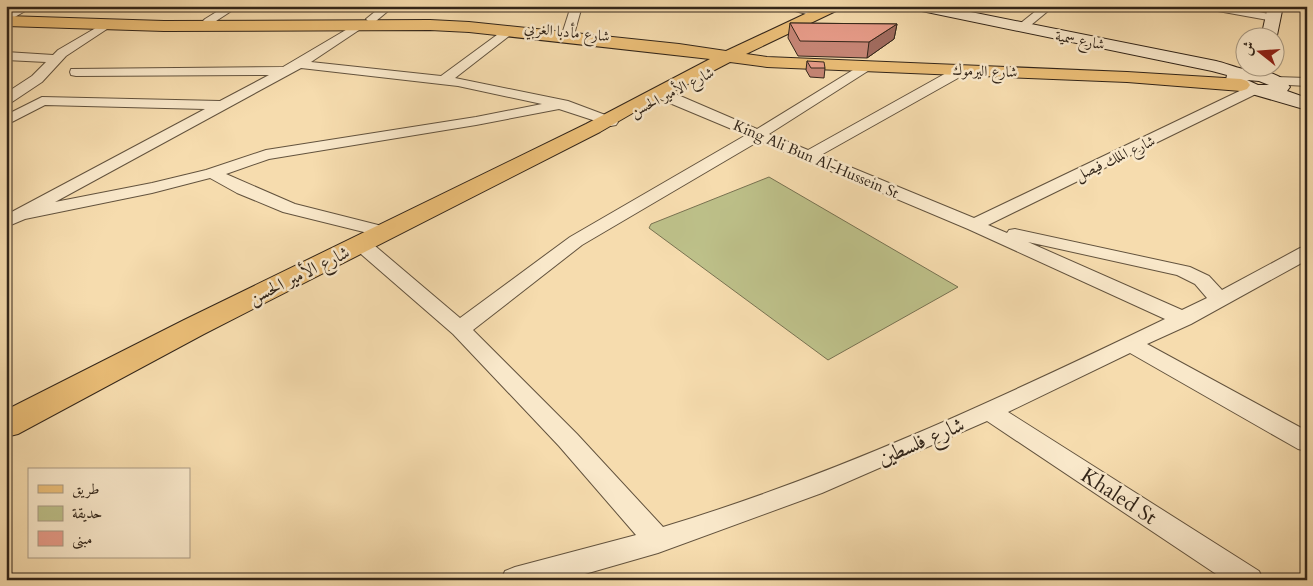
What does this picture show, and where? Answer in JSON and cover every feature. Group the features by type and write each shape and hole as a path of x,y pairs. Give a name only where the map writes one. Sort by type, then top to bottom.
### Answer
{"main road":[{"path":"814,18 835,6"},
{"path":"814,18 845,6"},
{"name":"شارع سمية","path":"917,6 1216,66 1255,80 1307,104"},
{"path":"1272,28 1275,12"},
{"name":"شارع مأدبا الغربي","path":"7,18 209,22 366,22 509,31 698,49 749,51"},
{"name":"شارع مأدبا الغربي","path":"7,18 106,25 366,22 419,19 569,31 698,49"},
{"name":"شارع الأمير الحسن","path":"6,425 194,326 814,18"},
{"path":"698,49 781,52 792,58"},
{"path":"698,49 712,68 767,62"},
{"name":"شارع اليرموك","path":"749,51 792,58 1255,80"},
{"name":"شارع اليرموك","path":"749,51 767,62 1127,77 1255,80"}],"street":[{"path":"7,18 29,6"},
{"path":"209,22 234,6"},
{"path":"6,222 299,64 389,6"},
{"path":"569,31 577,6"},
{"path":"788,6 814,18"},
{"path":"1021,28 1049,6"},
{"path":"1207,6 1275,12"},
{"path":"7,99 37,79 54,59 106,25"},
{"path":"444,80 509,31"},
{"path":"6,56 54,59"},
{"path":"299,64 444,80 498,89 563,104 603,123"},
{"path":"460,329 576,241 758,134 866,66"},
{"path":"808,156 962,70"},
{"path":"76,72 284,71"},
{"path":"1255,80 1307,82"},
{"name":"شارع الملك فيصل","path":"974,225 1255,80"},
{"name":"King Ali Bun Al-Hussein St","path":"662,94 974,225"},
{"path":"7,99 224,105"},
{"path":"6,121 42,101"},
{"path":"23,214 152,188 266,155 295,149 476,121 563,104"},
{"path":"212,172 243,189 289,208 384,232"},
{"path":"974,225 1183,271 1202,280 1220,300"},
{"path":"974,225 1184,319"},
{"path":"361,244 460,329 568,440 658,541"},
{"name":"شارع فلسطين","path":"514,580 658,541 794,493 990,412 1184,319 1304,257"},
{"path":"1130,344 1307,442"},
{"name":"Khaled St","path":"990,412 1249,580"}],"green space":[{"path":"769,177 958,287 828,360 649,228 651,224"}],"building":[{"path":"790,23 897,24 869,42 800,41"},
{"path":"807,61 824,62 825,68 811,68"}]}
